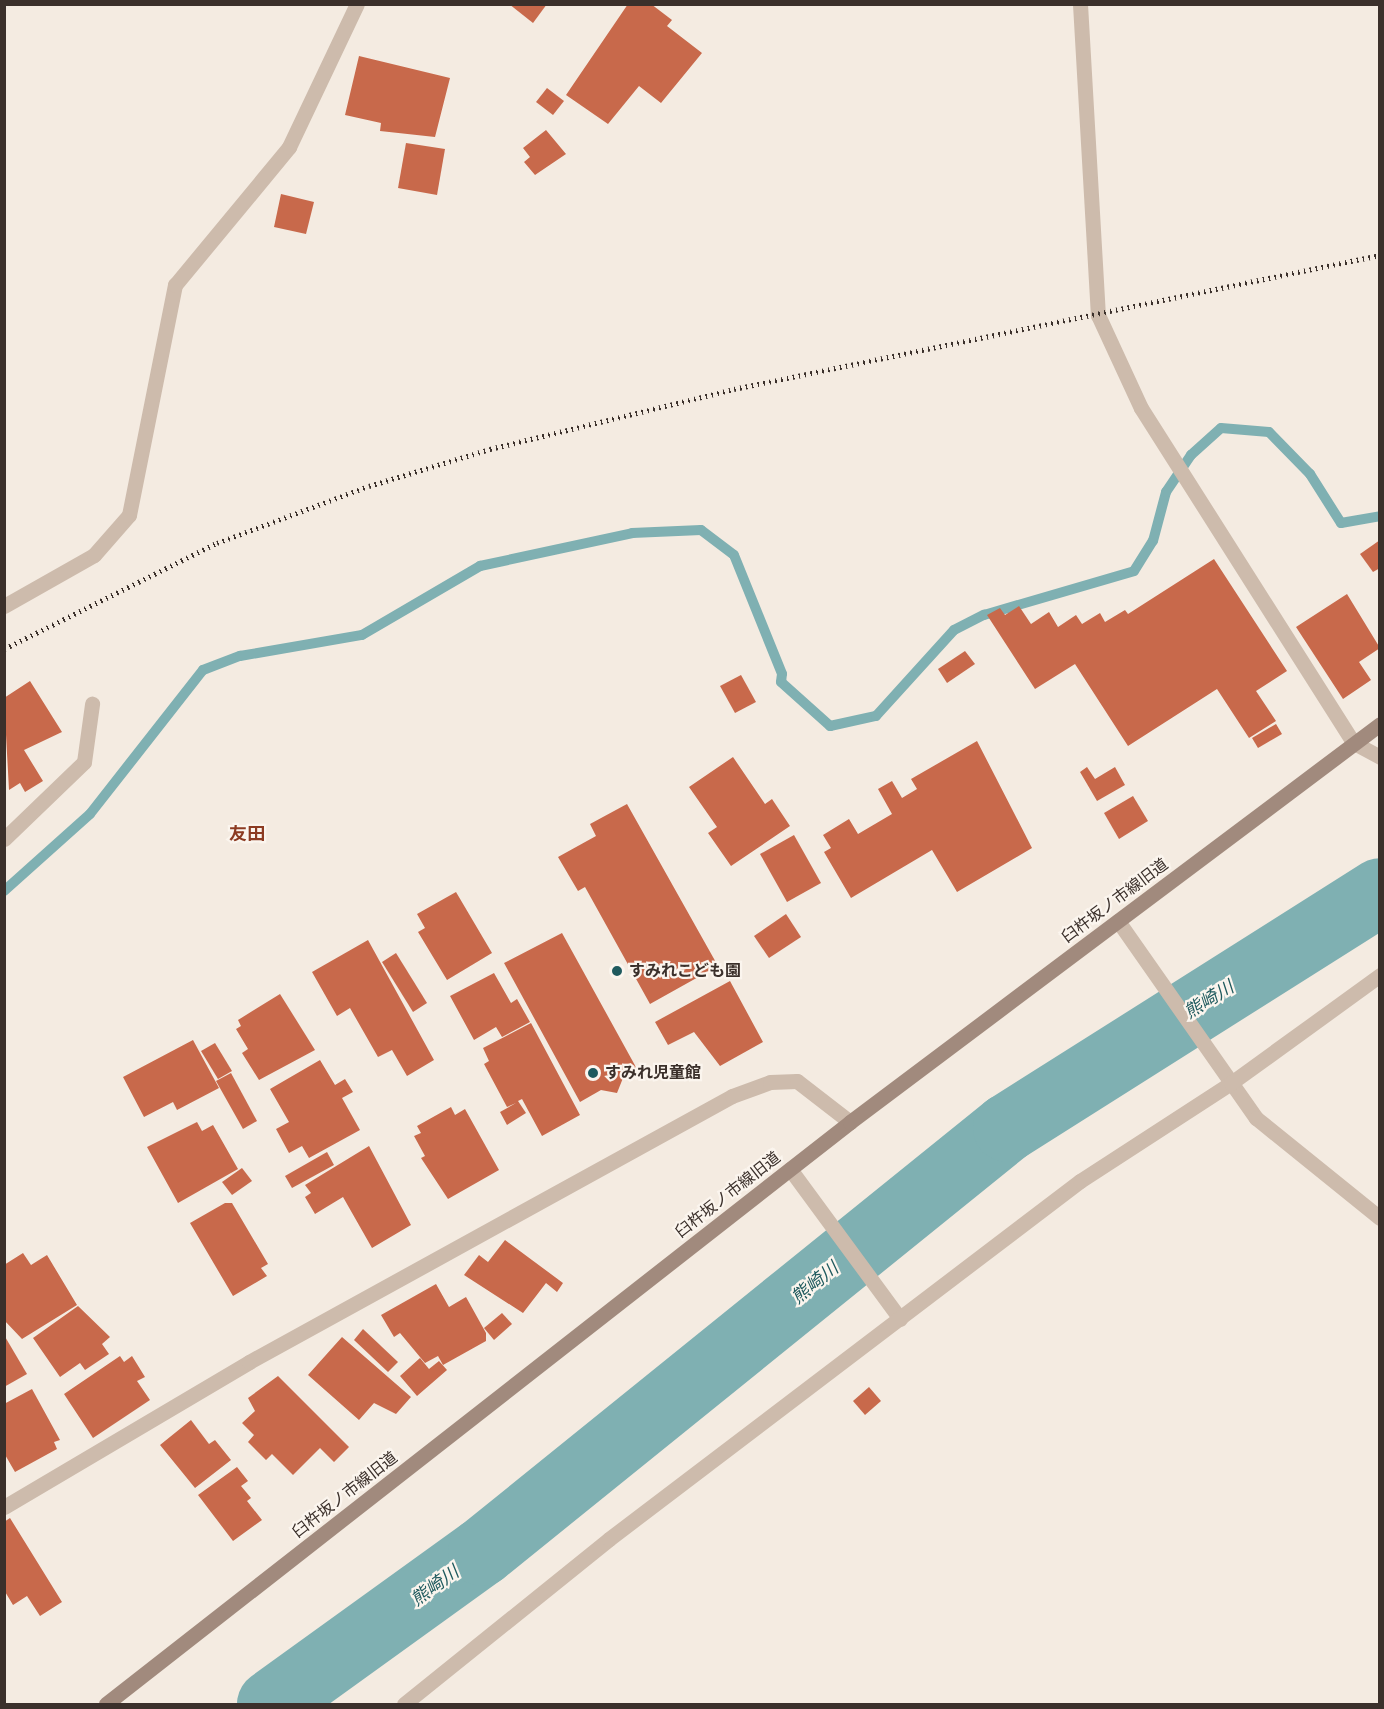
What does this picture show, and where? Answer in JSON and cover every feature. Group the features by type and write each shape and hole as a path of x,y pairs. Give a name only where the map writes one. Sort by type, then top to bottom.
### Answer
{"street":[{"path":"4,606 94,555 129,515 175,285 290,147 357,4"},
{"path":"1080,4 1098,315 1141,408 1193,491 1354,743 1380,757"},
{"path":"4,839 84,762 92,704"},
{"name":"臼杵坂ノ市線旧道","path":"106,1704 850,1122 1380,724"},
{"path":"1118,921 1256,1118 1380,1218"},
{"path":"404,1704 895,1313 1080,1181 1231,1083 1380,975"},
{"path":"4,1507 249,1362 732,1096 770,1082 797,1081 850,1122"},
{"path":"790,1169 895,1313"}],"building":[{"path":"509,4 547,4 533,23"},
{"path":"628,4 651,4 672,20 667,26 702,53 661,103 639,86 608,124 566,95"},
{"path":"359,56 450,78 435,137 380,131 381,123 345,115"},
{"path":"547,88 564,101 553,115 536,102"},
{"path":"546,130 566,154 535,175 524,162 530,157 523,148"},
{"path":"406,143 445,149 437,195 398,188"},
{"path":"281,194 314,202 306,234 274,227"},
{"path":"1380,540 1380,568 1373,572 1360,554"},
{"path":"1214,559 1287,671 1256,691 1276,721 1249,738 1217,689 1128,746 1075,664 1035,689 987,615 1000,608 1005,615 1019,606 1031,624 1049,612 1058,627 1076,615 1082,624 1100,613 1105,622 1125,610 1128,614"},
{"path":"1347,594 1380,648 1359,662 1371,680 1343,699 1296,627"},
{"path":"965,651 975,664 947,683 938,669"},
{"path":"741,675 756,702 735,713 720,686"},
{"path":"30,681 62,732 24,750 43,781 25,792 20,783 9,790 4,698"},
{"path":"1276,724 1282,734 1258,748 1252,738"},
{"path":"977,741 1032,848 957,892 932,850 851,898 824,852 831,848 823,835 849,819 858,834 892,814 878,789 892,781 902,798 917,789 911,779"},
{"path":"733,757 765,804 772,799 790,826 731,866 708,833 717,827 689,787"},
{"path":"1087,767 1095,779 1115,767 1125,785 1097,801 1080,772"},
{"path":"1133,796 1148,821 1119,839 1104,813"},
{"path":"627,804 718,966 650,1004 585,887 578,891 558,857 596,836 590,824"},
{"path":"794,835 821,883 787,902 760,854"},
{"path":"456,892 492,953 447,980 418,932 425,928 417,914"},
{"path":"786,914 801,937 769,958 754,936"},
{"path":"562,933 637,1069 623,1078 617,1093 601,1090 580,1102 504,963"},
{"path":"368,940 434,1060 407,1076 392,1050 378,1057 350,1008 337,1016 312,972"},
{"path":"396,953 427,1003 413,1012 382,962"},
{"path":"494,973 511,1003 517,999 530,1022 502,1037 496,1027 474,1040 450,996"},
{"path":"730,981 763,1042 720,1066 694,1032 668,1045 655,1022"},
{"path":"280,994 315,1050 259,1080 242,1053 248,1049 236,1029 241,1026 238,1020"},
{"path":"531,1023 580,1115 542,1136 522,1099 518,1101 526,1113 507,1125 500,1112 516,1103 507,1107 484,1064 489,1061 483,1048"},
{"path":"193,1040 219,1088 177,1110 173,1102 144,1117 123,1077"},
{"path":"215,1043 232,1071 218,1079 201,1051"},
{"path":"320,1060 335,1085 345,1079 353,1092 342,1098 360,1130 309,1158 302,1146 289,1153 276,1129 289,1122 270,1089"},
{"path":"231,1073 257,1121 243,1129 216,1081"},
{"path":"451,1107 455,1115 465,1109 499,1170 448,1199 421,1158 425,1156 414,1136 421,1133 417,1126"},
{"path":"197,1122 202,1131 213,1125 238,1169 178,1203 147,1147"},
{"path":"369,1146 411,1225 372,1248 343,1197 315,1214 305,1197 311,1193 305,1185"},
{"path":"327,1152 334,1165 292,1188 285,1176"},
{"path":"242,1168 252,1181 232,1195 222,1182"},
{"path":"225,1203 232,1203 268,1264 261,1268 267,1276 233,1296 190,1223"},
{"path":"505,1240 563,1283 557,1292 546,1283 523,1313 464,1275 479,1255 488,1262"},
{"path":"23,1253 31,1265 47,1255 77,1305 22,1339 4,1320 4,1265"},
{"path":"436,1284 449,1307 466,1297 486,1333 486,1341 443,1365 438,1356 425,1363 400,1333 394,1337 381,1315"},
{"path":"78,1306 110,1337 102,1344 109,1354 85,1370 80,1363 60,1377 33,1338"},
{"path":"502,1313 512,1324 494,1340 484,1328"},
{"path":"363,1329 398,1362 388,1372 354,1340"},
{"path":"4,1335 27,1374 4,1387"},
{"path":"342,1337 411,1397 396,1414 374,1403 359,1420 308,1375"},
{"path":"120,1356 124,1362 132,1356 145,1377 137,1381 150,1400 93,1438 64,1394"},
{"path":"420,1358 429,1369 439,1361 447,1370 417,1396 400,1376"},
{"path":"278,1376 349,1447 334,1462 320,1448 293,1475 272,1454 266,1460 248,1442 254,1435 242,1423 255,1411 248,1398"},
{"path":"869,1387 881,1401 865,1415 853,1401"},
{"path":"32,1389 60,1440 54,1442 57,1449 15,1472 4,1453 4,1404"},
{"path":"191,1420 209,1444 215,1440 231,1460 195,1488 160,1445"},
{"path":"237,1467 248,1481 241,1486 251,1498 247,1501 262,1520 233,1541 198,1495"},
{"path":"10,1518 62,1602 40,1616 27,1596 13,1605 4,1590 4,1522"}],"waterway":[{"path":"4,891 90,814 203,670 240,656 362,635 480,566 632,533 701,530 734,555 782,674 781,682 830,726 876,716 954,630 984,615 1134,571 1153,541 1166,492 1191,455 1221,428 1269,432 1310,474 1341,523 1380,516"},
{"name":"熊崎川","path":"271,1704 482,1552 1007,1128 1380,892"}],"railway":[{"path":"4,649 217,543 369,486 490,449 734,389 1380,255"}],"place":[{"name":"すみれこども園","path":"617,971"},
{"name":"すみれ児童館","path":"593,1073"}],"district":[{"name":"友田","path":"247,834"}]}
